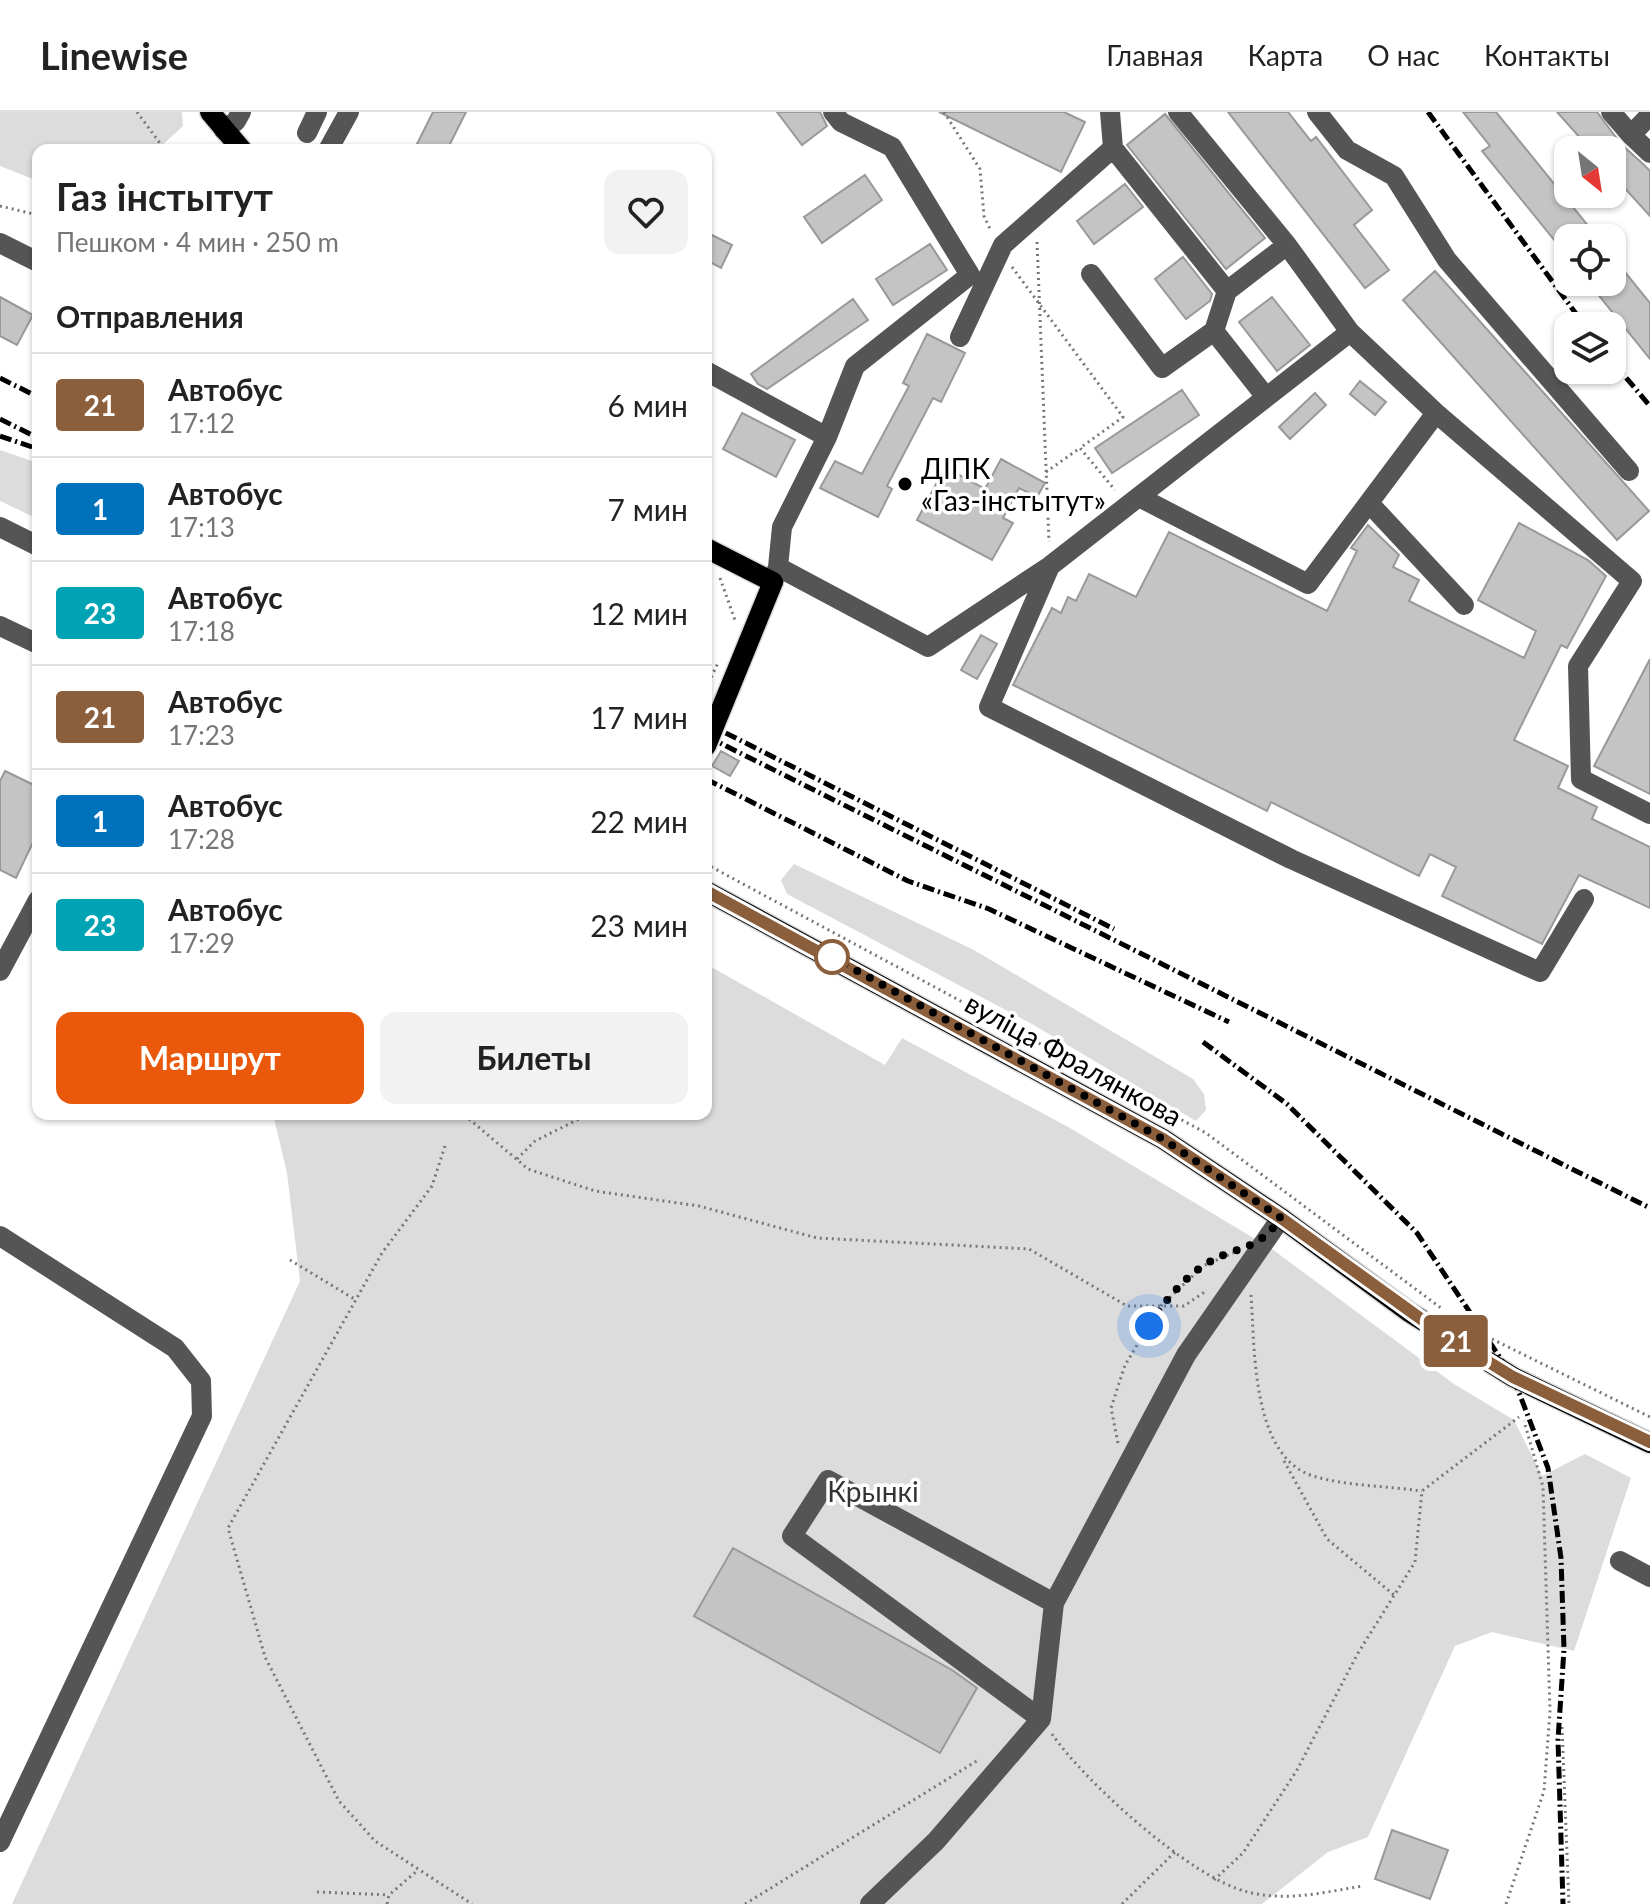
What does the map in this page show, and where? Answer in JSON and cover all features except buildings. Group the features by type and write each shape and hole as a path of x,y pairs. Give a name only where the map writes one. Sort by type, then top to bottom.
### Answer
{"main road":[{"path":"210,112 237,144"},
{"path":"712,551 775,575 712,731"},
{"name":"вуліца Фралянкова","path":"712,894 1163,1139 1281,1218 1409,1312 1513,1377 1650,1443"}],"street":[{"path":"224,130 236,121 241,112"},
{"path":"307,133 317,112"},
{"path":"331,144 349,112"},
{"path":"833,112 841,122 892,147 970,275 855,366 827,437 782,527 775,575 928,647 1050,566 1350,332"},
{"path":"1110,112 1113,148 1227,291"},
{"path":"1178,112 1287,245 1350,332 1436,413 1632,581 1578,666 1581,779 1650,814"},
{"path":"1317,112 1347,150 1394,176 1447,260 1629,471"},
{"path":"1611,112 1650,153"},
{"path":"1631,135 1650,115"},
{"path":"960,337 1000,251 1113,148"},
{"path":"0,243 32,259"},
{"path":"1091,274 1162,368 1214,331 1227,291 1287,245"},
{"path":"1214,331 1266,397"},
{"path":"712,374 827,437"},
{"path":"1133,501 1308,584 1436,413"},
{"path":"1369,503 1464,605"},
{"path":"0,527 32,543"},
{"path":"1050,566 989,707 1291,859 1540,972 1584,899"},
{"path":"0,626 32,641"},
{"path":"0,971 32,911"},
{"path":"870,1904 936,1841 1041,1719 1054,1603 1186,1355 1281,1218"},
{"path":"0,1236 175,1348 201,1381 202,1416 0,1842"},
{"path":"1041,1719 792,1536 828,1480 1054,1603"},
{"path":"1620,1561 1650,1577"}],"path":[{"path":"137,112 161,144"},
{"path":"944,112 980,169 984,216 1000,251 1123,417 1046,472"},
{"path":"0,206 32,214"},
{"path":"1035,216 1050,566"},
{"path":"1080,448 1133,501"},
{"path":"726,558 719,574 736,624 732,632"},
{"path":"712,674 722,652"},
{"path":"470,1120 528,1169 595,1191 699,1206 817,1238 1029,1249 1127,1306 1184,1306 1210,1289"},
{"path":"517,1159 535,1141 577,1120"},
{"path":"445,1146 432,1186 382,1253 228,1528 265,1657 339,1801 375,1841 472,1904"},
{"path":"1125,1470 1111,1408 1125,1365 1161,1306 1203,1266 1266,1239"},
{"path":"290,1260 356,1300"},
{"path":"1249,1263 1258,1394 1283,1458 1327,1539 1394,1595"},
{"path":"1283,1458 1312,1476 1422,1491 1519,1417"},
{"path":"1506,1904 1544,1791 1550,1712 1543,1487 1524,1421"},
{"path":"1214,1880 1243,1853 1297,1770 1358,1653 1415,1562 1422,1491"},
{"path":"1041,1719 1064,1752 1112,1802 1214,1880 1248,1892 1292,1897 1363,1886"},
{"path":"1562,1727 1569,1904"},
{"path":"745,1904 980,1759"},
{"path":"1122,1904 1176,1851"},
{"path":"387,1904 389,1895 419,1869"},
{"path":"317,1892 389,1895"}],"green space":[{"path":"0,112 182,112 183,126 164,144 32,144 32,179 0,166"},
{"path":"0,450 32,461 32,516 0,501"},
{"path":"794,864 974,950 1193,1079 1204,1094 1206,1110 1196,1121 1032,1024 787,894 781,880"},
{"name":"Крынкі","path":"712,967 885,1065 902,1038 1070,1128 1272,1249 1454,1384 1514,1420 1542,1476 1585,1454 1631,1478 1574,1651 1492,1632 1455,1646 1368,1837 1328,1852 1262,1904 12,1904 300,1281 287,1173 274,1120 712,1120"}],"railway":[{"path":"1428,112 1575,312"},
{"path":"0,378 32,394"},
{"path":"1626,378 1650,406"},
{"path":"0,419 32,435"},
{"path":"0,436 32,447"},
{"path":"712,726 1114,929"},
{"path":"712,739 1650,1208"},
{"path":"712,782 908,881 989,909 1229,1022"},
{"path":"1203,1042 1287,1104 1417,1233 1513,1377 1548,1468 1561,1558 1564,1649 1558,1740 1563,1904"}],"bus line":[{"name":"21","path":"712,894 1163,1139 1281,1218 1435,1329 1513,1377 1650,1442"}],"place":[{"name":"ДІПК «Газ-інстытут»","path":"905,484"}],"route":[{"path":"832,957 1163,1139 1281,1218 1266,1239 1203,1266 1161,1306 1149,1326"}]}
